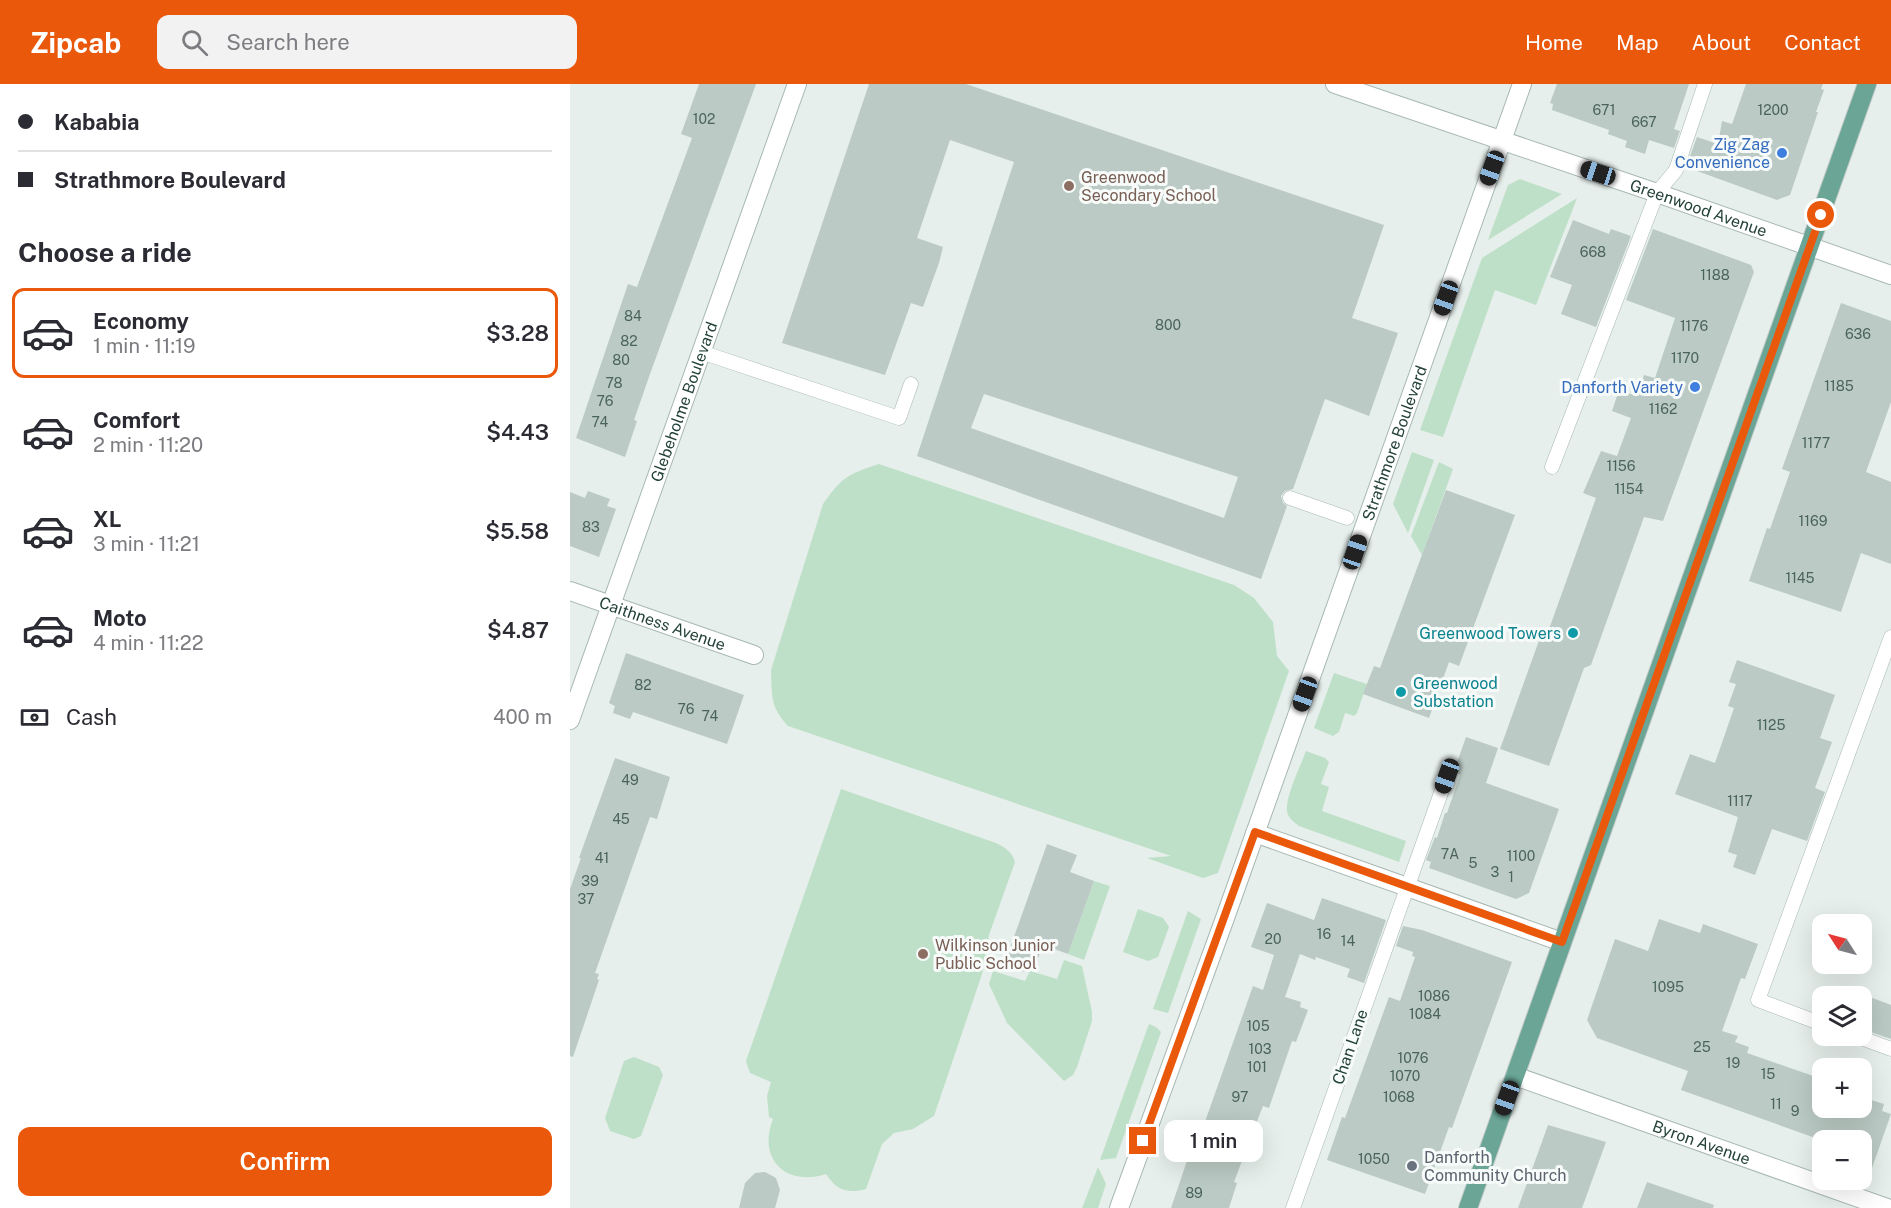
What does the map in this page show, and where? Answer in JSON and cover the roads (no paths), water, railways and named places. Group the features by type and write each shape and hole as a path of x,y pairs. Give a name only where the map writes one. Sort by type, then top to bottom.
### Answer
{"main road":[{"path":"1468,1208 1867,84"}],"street":[{"name":"Glebeholme Boulevard","path":"570,720 797,84"},
{"name":"Greenwood Avenue","path":"1335,84 1891,275"},
{"name":"Strathmore Boulevard","path":"1119,1208 1522,84"},
{"name":"Caithness Avenue","path":"570,591 754,655"},
{"path":"1255,832 1562,942"},
{"name":"Byron Avenue","path":"1515,1076 1887,1208"},
{"path":"1887,1208 1891,1198"}],"lane":[{"path":"1551,467 1657,193 1676,170 1705,84"},
{"path":"701,352 898,418 911,384"},
{"path":"1290,498 1347,518"},
{"path":"1812,1020 1758,1000 1891,637"},
{"name":"Chan Lane","path":"1293,1208 1447,776"},
{"path":"1872,1042 1891,1049"}],"place":[{"name":"Zig Zag Convenience","path":"1782,153"},
{"name":"Greenwood Secondary School","path":"1069,186"},
{"name":"Danforth Variety","path":"1695,387"},
{"name":"Greenwood Towers","path":"1573,633"},
{"name":"Greenwood Substation","path":"1401,692"},
{"name":"Wilkinson Junior Public School","path":"923,954"},
{"name":"Danforth Community Church","path":"1412,1166"}]}
